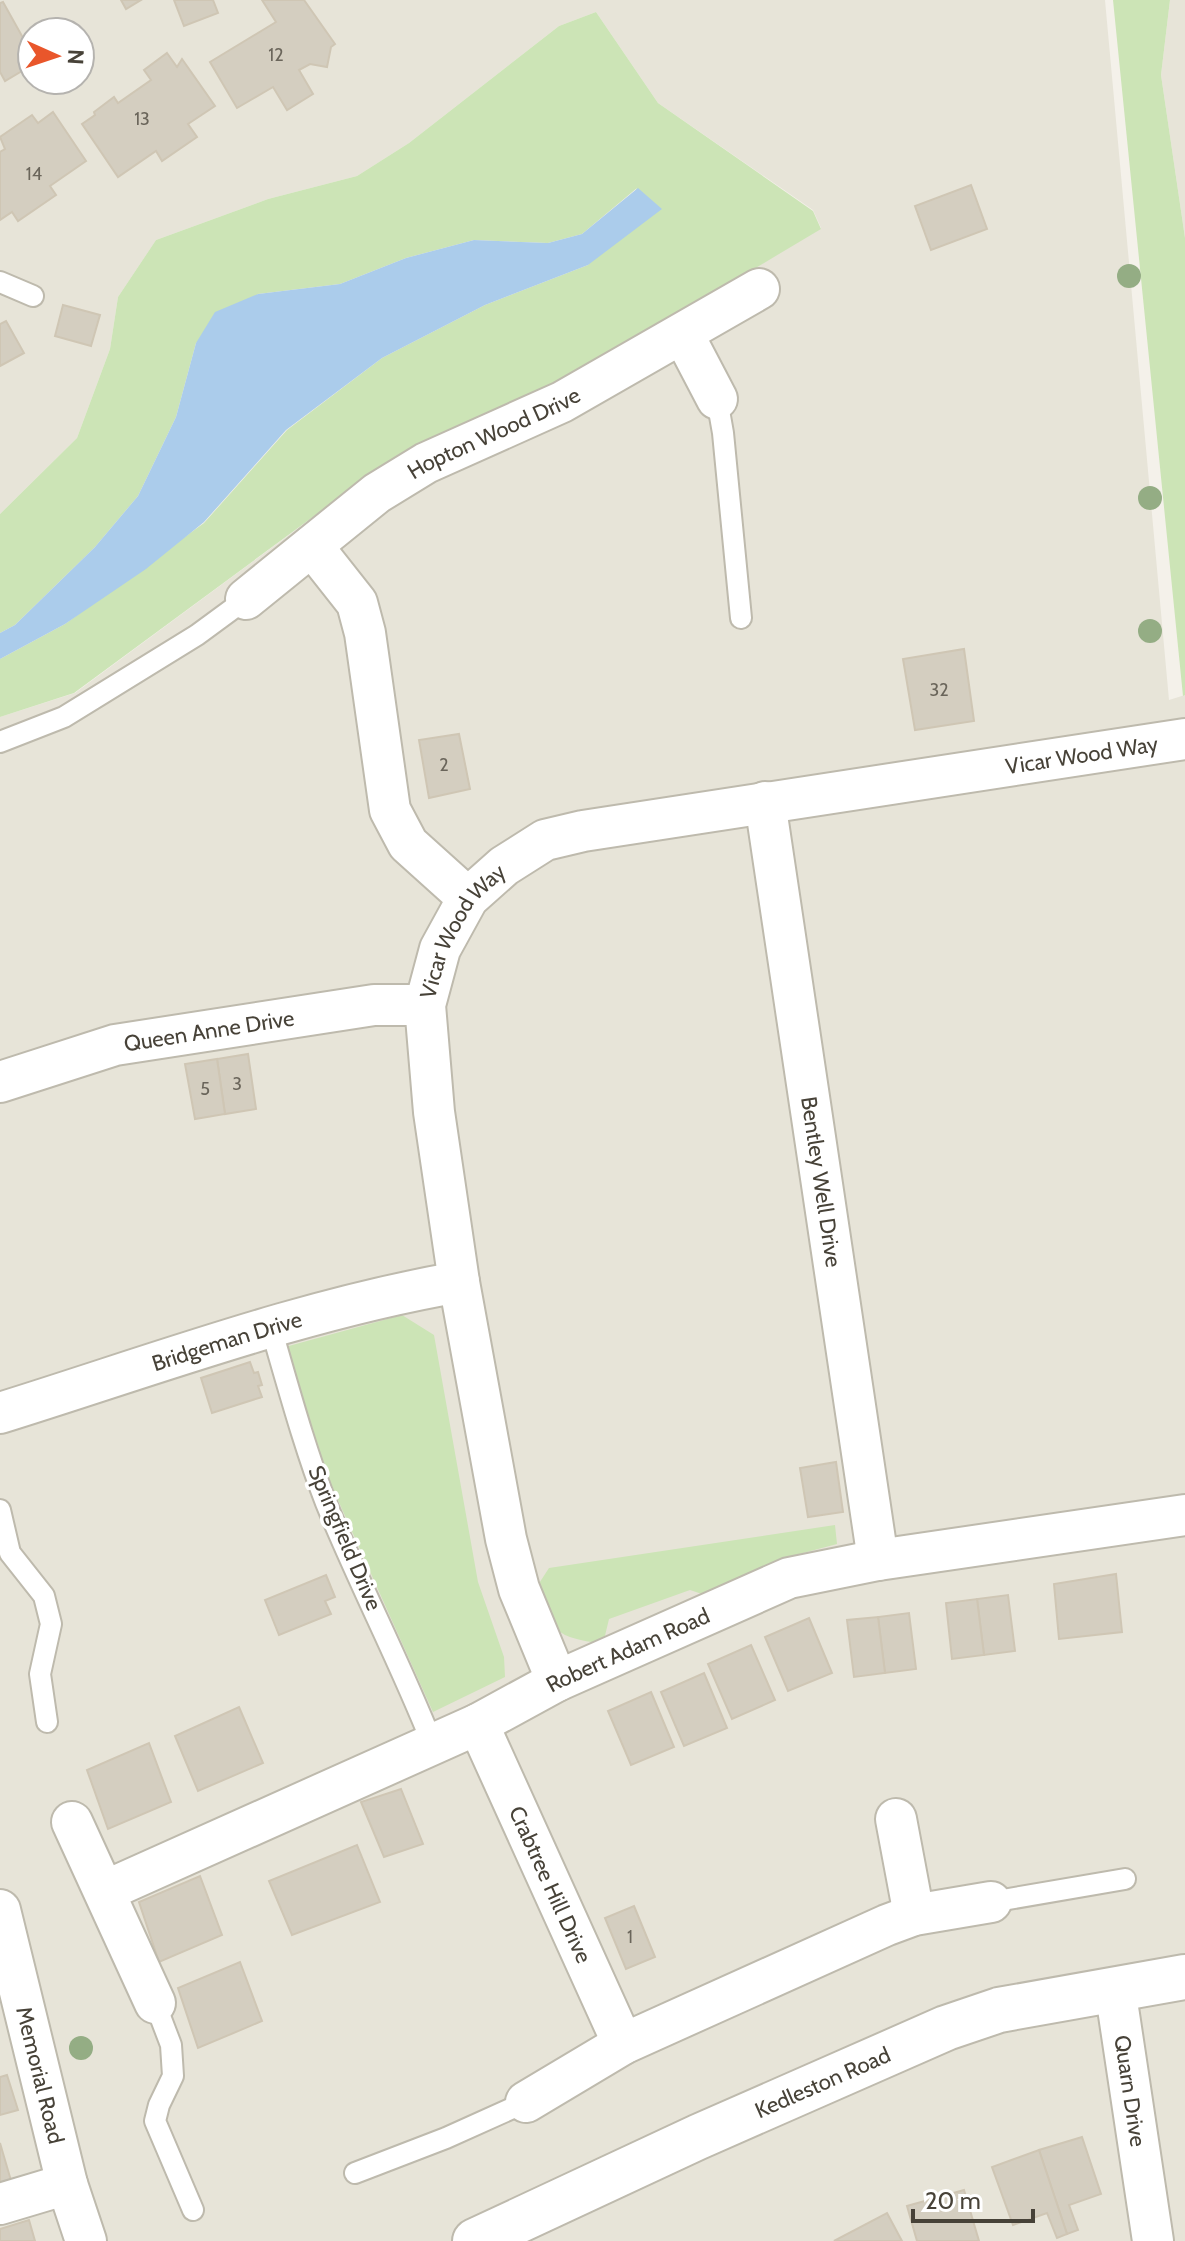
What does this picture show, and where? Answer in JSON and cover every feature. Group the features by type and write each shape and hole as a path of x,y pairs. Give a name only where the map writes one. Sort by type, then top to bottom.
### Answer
{"street":[{"name":"Hopton Wood Drive","path":"246,599 377,493 426,463 562,402 759,289"},
{"path":"683,334 717,399"},
{"path":"312,546 357,603 365,633 390,810 408,844 468,898"},
{"name":"Vicar Wood Way","path":"557,1681 519,1589 506,1539 459,1282 434,1112 425,1005 440,949 468,898 504,866 545,840 614,825 1185,739"},
{"name":"Bentley Well Drive","path":"765,802 878,1560"},
{"name":"Queen Anne Drive","path":"0,1082 115,1045 374,1005 425,1005"},
{"name":"Bridgeman Drive","path":"0,1413 271,1328 406,1291 459,1282"},
{"name":"Robert Adam Road","path":"105,1891 478,1724 557,1681 789,1578 878,1560 1185,1515"},
{"name":"Crabtree Hill Drive","path":"478,1724 623,2044"},
{"path":"896,1819 914,1915"},
{"path":"72,1822 155,2003"},
{"path":"526,2102 623,2044 873,1931 914,1915 991,1902"},
{"name":"Memorial Road","path":"0,1910 67,2184 86,2241"},
{"name":"Kedleston Road","path":"475,2241 698,2137 946,2028 999,2010 1185,1977"},
{"name":"Quarn Drive","path":"1115,1988 1128,2091 1153,2241"},
{"path":"0,2204 67,2184"}],"lane":[{"path":"0,282 33,296"},
{"path":"717,399 741,618"},
{"path":"0,742 64,717 197,635 246,599"},
{"name":"Springfield Drive","path":"271,1328 326,1502 410,1686 432,1743"},
{"path":"0,1510 10,1553 44,1596 51,1624 40,1674 47,1722"},
{"path":"991,1902 1125,1879"},
{"path":"155,2003 171,2045 173,2076 155,2121 193,2210"},
{"path":"355,2173 446,2138 526,2102"}],"shaded area":[{"path":"0,0 1105,0 1169,700 1185,695 1185,2241 0,2241 0,717 75,693 378,469 559,385 821,228 813,210 658,103 596,12 559,26 409,143 357,176 268,199 156,240 118,297 110,349 77,438 0,514"},
{"path":"1170,0 1185,0 1185,238 1161,75"}],"green space":[{"path":"1113,0 1170,0 1161,75 1185,238 1183,696"},
{"path":"596,12 658,103 813,211 821,229 559,385 378,469 74,693 0,717 0,659 65,624 204,523 287,430 382,358 485,305 588,265 637,188 582,234 548,243 474,240 406,258 340,284 258,294 196,343 176,417 138,496 95,547 15,625 0,633 0,514 77,438 110,349 118,297 156,240 268,199 357,176 409,143 559,26"},
{"path":"402,1315 434,1335 478,1582 504,1657 505,1677 433,1712 324,1469 285,1347"},
{"path":"835,1525 837,1544 788,1557 705,1595 690,1590 609,1619 603,1644 574,1638 558,1630 536,1588 549,1568"}],"water":[{"path":"638,188 662,209 588,265 485,305 382,358 286,430 204,522 146,569 65,624 0,659 0,633 15,625 95,547 138,496 176,417 196,343 215,312 258,294 340,284 406,258 474,240 548,243 582,234"}],"building":[{"path":"121,0 141,0 126,9"},
{"path":"174,0 213,0 218,13 184,26"},
{"path":"262,0 304,0 335,44 331,47 327,67 310,64 299,70 313,94 287,110 273,87 237,108 210,62 276,22"},
{"path":"3,2 16,25 16,74 5,81 0,72 0,3"},
{"path":"167,53 177,67 182,59 215,106 188,124 197,137 162,161 156,151 118,177 82,124 114,97 118,103 151,80 144,70"},
{"path":"53,112 86,161 50,186 56,195 18,221 12,212 0,220 0,152 5,149 0,137 32,115 38,123"},
{"path":"971,185 987,229 931,250 915,206"},
{"path":"63,305 100,315 91,346 55,336"},
{"path":"6,321 24,353 0,366 0,324"},
{"path":"964,649 974,721 915,730 903,659"},
{"path":"459,734 470,789 429,798 419,740"},
{"path":"248,1054 256,1109 225,1114 217,1059"},
{"path":"217,1059 225,1114 195,1119 185,1064"},
{"path":"250,1362 254,1373 258,1372 262,1397 212,1413 201,1378"},
{"path":"836,1462 843,1512 808,1517 800,1468"},
{"path":"1116,1574 1122,1632 1059,1639 1054,1584"},
{"path":"326,1575 335,1597 325,1601 331,1614 279,1635 265,1600"},
{"path":"1008,1595 1015,1651 984,1655 977,1599"},
{"path":"977,1599 984,1655 952,1659 946,1603"},
{"path":"909,1613 916,1669 885,1673 878,1617"},
{"path":"878,1617 885,1673 854,1677 847,1620"},
{"path":"809,1618 832,1673 788,1691 765,1637"},
{"path":"751,1645 775,1700 732,1719 708,1664"},
{"path":"704,1673 727,1728 684,1746 661,1692"},
{"path":"651,1692 674,1747 631,1765 608,1711"},
{"path":"239,1707 263,1763 198,1791 175,1736"},
{"path":"149,1743 171,1802 108,1829 87,1770"},
{"path":"401,1789 423,1844 384,1857 361,1802"},
{"path":"357,1845 380,1902 292,1935 269,1881"},
{"path":"200,1876 222,1935 159,1962 139,1902"},
{"path":"634,1906 655,1957 626,1969 605,1918"},
{"path":"240,1962 262,2021 198,2048 178,1988"},
{"path":"7,2075 18,2110 0,2115 0,2077"},
{"path":"1082,2137 1101,2194 1069,2205 1078,2230 1067,2234 1039,2150"},
{"path":"0,2143 12,2184 0,2188"},
{"path":"1039,2150 1067,2234 1057,2238 1047,2213 1013,2225 992,2167"},
{"path":"964,2190 979,2241 917,2241 907,2206"},
{"path":"887,2213 902,2241 834,2241"},
{"path":"29,2220 35,2241 0,2241 0,2229"}]}
